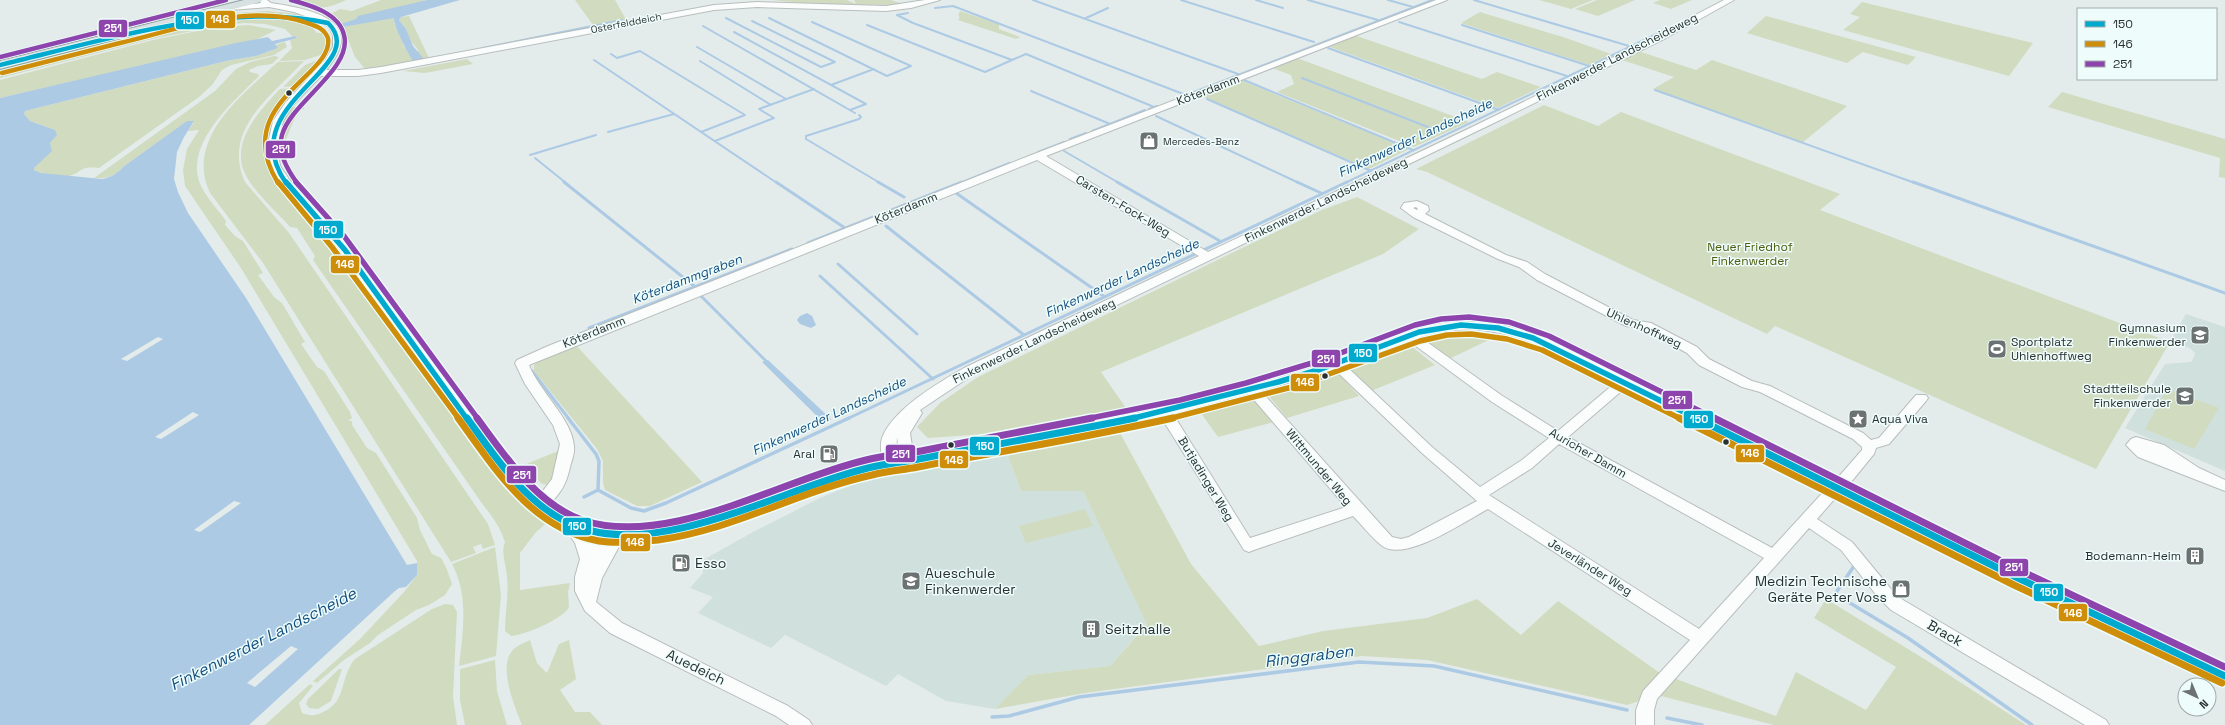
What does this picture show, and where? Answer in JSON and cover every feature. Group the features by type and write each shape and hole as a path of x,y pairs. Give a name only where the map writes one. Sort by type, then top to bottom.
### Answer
{"main road":[{"path":"0,65 251,0"},
{"path":"196,15 230,8 257,0"}],"street":[{"name":"Osterfelddeich","path":"318,73 358,73 382,70 648,18 729,6 771,3 843,8 907,6 936,0"},
{"name":"Köterdamm","path":"540,503 556,490 567,445 564,434 526,376 522,363 552,349 1038,156 1443,0"},
{"name":"Finkenwerder Landscheideweg","path":"889,462 888,446 892,430 906,415 969,371 1201,253 1495,119 1663,36 1730,0"},
{"path":"230,8 274,3 319,17 334,29 338,43 333,56 289,104 279,120 272,140 272,153 277,170 286,184 322,220 336,238 437,378 504,466 540,503 558,518 570,524 617,535 665,532 721,516 856,471 889,462 909,461 1165,412 1253,390 1336,364 1410,336 1450,326 1473,325 1502,328 1540,340 2025,582 2225,676"},
{"name":"Carsten-Fock-Weg","path":"1038,156 1201,253"},
{"name":"Uhlenhoffweg","path":"1417,215 1502,257 1517,260 1530,267 1541,278 1630,323 1647,326 1692,350 1704,362 1747,384 1766,388 1858,436 1869,445"},
{"name":"Auricher Damm","path":"1410,336 1484,390 1559,437 1774,557"},
{"name":"Jeverländer Weg","path":"1336,364 1427,450 1483,499 1702,639"},
{"path":"1483,499 1528,464 1624,382"},
{"name":"Wittmunder Weg","path":"1253,390 1356,509 1387,542 1401,545 1413,542 1483,499"},
{"path":"1645,725 1645,710 1649,696 1672,669 1702,639 1836,488 1846,480 1870,451 1869,445 1884,441 1921,398"},
{"name":"Finkenwerder Landscheideweg","path":"906,453 903,433 910,419 923,402"},
{"name":"Butjadinger Weg","path":"1165,412 1245,542 1249,546 1356,509"},
{"path":"889,462 906,453 937,448 981,446"},
{"path":"2196,472 2225,486"},
{"name":"Brack","path":"1808,521 1836,537 1850,549 1882,594 1897,605 2100,725"},
{"name":"Auedeich","path":"570,524 582,542 588,560"},
{"path":"591,607 589,594 594,578 617,535"},
{"name":"Auedeich","path":"617,535 598,544 590,553 583,590 591,607 616,628 769,705 803,725"}],"shaded area":[{"name":"Stadtteilschule Finkenwerder","path":"2186,314 2225,327 2225,471 2125,428 2165,364 2191,362 2194,357 2195,353 2190,348 2170,342"},
{"name":"Aueschule Finkenwerder","path":"999,451 1007,453 1021,491 1083,491 1147,623 1110,666 1028,675 995,709 946,701 898,674 886,686 785,635 771,648 698,613 713,597 690,588 703,573 703,560 753,532 820,498 869,478 893,471"}],"green space":[{"path":"290,0 346,0 325,7 310,8 303,7"},
{"path":"381,0 427,0 340,24 329,15 340,9 352,11"},
{"path":"575,0 615,0 627,21 366,70 355,57 343,27 394,17 395,25 404,47 419,51 410,40 406,29 399,20 401,17 409,16 429,58 593,25"},
{"path":"772,0 847,0 856,4 854,0 891,0 905,5 811,4"},
{"path":"1539,0 1593,0 1571,9"},
{"path":"1597,0 1635,0 1598,16 1575,9"},
{"path":"1660,0 1692,0 1671,9 1653,3"},
{"path":"1862,2 2033,43 2009,76 1843,30 1860,17 1850,14"},
{"path":"268,11 303,15 322,23 313,29 317,33 329,33 332,42 330,52 305,60 279,61 292,48 290,40 297,38 292,36 285,29 265,24 244,23 218,26 152,39 0,78 0,69 199,18 235,13"},
{"path":"960,11 999,24 999,29 1020,37 1016,39 958,20 960,17 958,16"},
{"path":"1480,12 1566,38 1611,54 1589,65 1461,23"},
{"path":"1766,16 1916,57 1908,65 1863,52 1847,63 1747,33"},
{"path":"248,25 276,30 256,40 0,98 0,80 153,40 212,28"},
{"path":"1354,35 1482,79 1497,72 1541,87 1498,108 1327,46"},
{"path":"285,42 287,47 274,55 231,65 222,70 212,85 199,97 99,168 84,169 69,176 52,175 34,170 34,168 51,151 50,143 55,137 55,130 30,121 24,114 25,111 226,61 256,56 278,48 275,45"},
{"path":"1638,51 1696,70 1712,60 1847,106 1802,143 1653,89 1674,77 1622,60"},
{"path":"274,56 279,57 272,64 258,66 249,70 250,72 258,74 259,76 225,111 204,140 199,155 197,171 201,186 226,221 225,225 235,236 243,241 263,273 258,275 274,297 282,303 305,342 301,344 317,367 324,371 350,412 352,418 348,421 352,421 352,425 367,448 376,453 417,518 420,530 432,554 441,558 452,584 445,595 429,605 416,610 378,635 370,643 344,660 317,683 313,681 360,639 404,592 417,575 417,561 241,268 185,186 183,170 187,149 199,130 188,131 194,122 187,122 114,175 103,178 94,178 215,91 236,69 250,62"},
{"path":"1297,58 1469,122 1414,147 1277,92 1294,84 1291,75 1272,68"},
{"path":"467,59 473,64 425,73 403,71"},
{"path":"318,60 321,63 299,86 283,87 305,65"},
{"path":"304,61 265,100 254,114 245,129 240,146 239,163 245,182 289,233 488,524 495,545 483,549 481,544 473,547 476,553 451,562 263,263 210,193 204,173 205,154 211,136 221,119 234,103 278,62"},
{"path":"1241,80 1409,149 1369,169 1201,96 1232,83 1238,83"},
{"path":"296,88 289,96 292,96 276,118 269,135 267,152 273,172 284,189 321,227 364,284 489,458 515,488 550,520 536,532 520,553 520,590 570,583 568,592 569,607 565,612 543,626 525,633 511,636 505,631 508,586 503,553 505,542 498,525 313,260 315,256 297,228 290,227 264,200 246,177 241,157 245,135 257,115 280,89"},
{"path":"2062,92 2225,139 2225,178 2219,177 2220,158 2048,107"},
{"name":"Neuer Friedhof Finkenwerder","path":"1544,105 1598,126 1621,112 1840,194 1820,210 2170,342 2096,469 1775,326 1767,334 1427,172 1416,169"},
{"path":"303,106 304,109 298,110 284,144 290,145 277,150 279,132 286,117 292,107"},
{"path":"1357,197 1419,229 1383,254 1101,372 1126,408 1113,414 1000,433 928,438 917,427 940,403 978,377 1322,210"},
{"path":"1463,332 1501,334 1447,360 1422,339 1446,333"},
{"path":"575,344 702,482 650,506 637,506 605,490 603,483 603,461 597,449 534,371 534,365 543,357"},
{"path":"1411,346 1435,365 1371,391 1350,369"},
{"path":"1338,373 1359,396 1287,418 1268,395"},
{"path":"2167,389 2219,408 2194,449 2145,429"},
{"path":"1255,398 1274,422 1218,437 1201,413"},
{"path":"1119,431 1191,564 1259,646 1323,631 1427,618 1477,599 1521,635 1558,601 1660,673 1776,716 1796,672 1866,710 1896,667 1814,618 1826,599 1926,660 2026,725 1774,725 1657,695 1627,705 1427,660 1362,656 1085,693 995,709 1028,675 1110,666 1147,624 1083,491 1021,491 1007,453"},
{"path":"558,451 553,481 549,485 542,484 524,465"},
{"path":"1085,509 1093,526 1026,543 1019,526"},
{"path":"495,547 501,595 496,656 459,666 463,627 463,601 461,589 452,564"},
{"path":"445,604 453,605 457,612 453,696 457,725 265,725 310,684 313,686 299,703 302,713 315,715 331,708 340,695 347,673 355,659 432,609"},
{"path":"530,640 537,663 547,673 559,644 569,640 576,679 560,690 575,712 590,712 602,725 522,725 509,688 507,667 508,658 512,651"},
{"path":"495,660 497,691 507,725 465,725 460,700 460,669"},
{"path":"339,669 342,669 331,701 318,709 309,708 306,704 308,699"}],"water":[{"path":"427,0 460,0 401,17 399,20 406,29 413,46 424,59 413,61 398,33 394,18 343,27 340,24 356,19 358,16"},
{"path":"295,36 297,38 275,44 278,48 256,56 226,61 25,111 24,114 30,121 55,130 57,135 50,143 52,151 34,168 34,170 41,173 102,179 116,173 187,121 194,121 177,152 174,179 178,192 188,213 246,298 407,565 417,563 417,575 406,587 399,588 395,591 249,725 0,725 0,98 236,43 268,37 272,41"},
{"path":"807,313 812,316 816,325 811,328 800,324 797,320 800,316"},
{"path":"768,360 831,419 824,423 762,362"}],"pier":[{"path":"158,337 163,339 127,361 121,359"},
{"path":"193,412 199,415 161,439 155,437"},
{"path":"234,501 241,503 200,532 194,530"},
{"path":"291,646 298,649 255,687 247,683"}],"waterway":[{"path":"1033,0 1238,74"},
{"path":"1181,0 1314,42"},
{"path":"1256,0 1283,8"},
{"path":"1308,0 1378,20"},
{"path":"1388,0 1413,7"},
{"path":"1181,97 1432,0"},
{"path":"1474,0 1629,46"},
{"path":"935,8 953,6 1186,95"},
{"path":"1086,18 1108,8"},
{"path":"908,13 897,15 913,23 1012,60"},
{"path":"726,18 821,67 835,62 752,21"},
{"path":"769,18 873,69"},
{"path":"483,48 622,20"},
{"path":"812,22 911,66 887,76 873,69"},
{"path":"1399,22 1567,76"},
{"path":"867,25 985,72 1012,60"},
{"path":"1462,25 1589,66"},
{"path":"703,26 813,89"},
{"name":"Finkenwerder Landscheide","path":"1498,110 1667,29"},
{"path":"734,32 831,85"},
{"path":"697,47 786,99"},
{"path":"1328,48 1498,110"},
{"path":"611,54 617,58 640,51 745,115 701,132"},
{"path":"1012,60 1026,54 1154,107"},
{"path":"594,60 701,132"},
{"path":"700,61 771,105"},
{"path":"831,85 873,69"},
{"path":"1302,78 1433,129"},
{"path":"1244,80 1413,150"},
{"path":"831,85 866,104 850,110"},
{"path":"771,105 813,89"},
{"path":"813,89 855,113"},
{"path":"1655,90 1915,183"},
{"path":"1031,91 1110,124"},
{"path":"1207,99 1371,171"},
{"path":"715,141 774,118 759,109 771,105"},
{"name":"Köterdammgraben","path":"1149,109 1157,106"},
{"name":"Köterdammgraben","path":"1110,124 1145,110"},
{"name":"Finkenwerder Landscheide","path":"1371,171 1498,110"},
{"path":"608,132 674,114"},
{"path":"859,115 861,117 859,119 806,136 806,139 880,183"},
{"path":"1156,116 1299,183"},
{"name":"Köterdammgraben","path":"1092,131 1110,124"},
{"path":"701,132 777,183"},
{"name":"Köterdammgraben","path":"1070,139 1086,133"},
{"path":"530,155 596,135"},
{"name":"Köterdammgraben","path":"1038,152 1064,142"},
{"path":"1064,151 1119,183"},
{"path":"535,158 566,183"},
{"name":"Köterdammgraben","path":"960,183 1009,163"},
{"name":"Finkenwerder Landscheide","path":"1345,183 1371,171"},
{"path":"564,182 694,286"},
{"path":"776,182 845,228"},
{"path":"878,182 904,197"},
{"name":"Köterdammgraben","path":"889,211 962,182"},
{"path":"1117,182 1220,241"},
{"path":"1297,182 1321,193"},
{"name":"Finkenwerder Landscheide","path":"1105,297 1347,182"},
{"path":"1913,182 2225,293"},
{"path":"956,193 1105,297"},
{"name":"Köterdammgraben","path":"808,243 881,214"},
{"path":"886,226 1024,335"},
{"name":"Köterdammgraben","path":"589,328 792,249"},
{"path":"838,264 917,334"},
{"path":"820,276 932,378"},
{"path":"700,295 768,363"},
{"name":"Finkenwerder Landscheide","path":"932,378 1105,297"},
{"path":"532,371 569,419"},
{"name":"Finkenwerder Landscheide","path":"847,419 932,378"},
{"path":"568,418 596,454 599,461 598,490"},
{"name":"Finkenwerder Landscheide","path":"598,490 631,508 644,511 666,503 849,418"},
{"name":"Finkenwerder Landscheide","path":"584,497 598,490"},
{"path":"1854,566 1835,594 1908,638 2032,725"},
{"name":"Ringgraben","path":"992,717 1009,716 1079,697 1359,662 1434,666 1627,710"},
{"name":"Ringgraben","path":"1667,718 1702,725"}],"transit line":[{"name":"251","path":"0,57 226,0"},
{"name":"251","path":"291,0 316,8 337,21 343,30 346,40 344,52 336,66 296,110 287,123 282,136 281,149 285,164 297,184 337,227 376,278 469,407 519,472 550,502 568,514 582,520 619,527 652,525 687,518 724,508 858,462 1180,400 1292,370 1337,355 1415,325 1455,317 1482,318 1509,322 1549,336 2021,571 2225,667"},
{"name":"150","path":"0,65 138,30 224,16 254,13 282,13 307,16 328,23 336,35 338,42 337,49 330,62 304,88 283,114 274,134 273,145 277,167 290,188 345,250 457,405 514,479 531,497 551,513 566,522 591,531 621,535 654,532 689,526 726,516 830,479 860,470 1112,423 1185,407 1264,387 1307,374 1419,332 1448,326 1485,326 1522,334 1545,343 2018,578 2225,676"},
{"name":"146","path":"2,73 171,30 223,19 249,16 274,16 298,19 322,29 327,35 329,41 326,52 283,99 268,125 265,142 266,157 271,171 290,198 332,247 504,480 532,509 548,521 566,531 599,541 636,542 675,537 714,528 863,477 1112,431 1185,415 1310,381 1406,345 1434,337 1459,334 1483,334 1519,342 1542,350 2014,585 2222,683"}],"place":[{"name":"Mercedes-Benz","path":"1149,141"},
{"name":"Gymnasium Finkenwerder","path":"2200,335"},
{"name":"Sportplatz Uhlenhoffweg","path":"1997,349"},
{"name":"Stadtteilschule Finkenwerder","path":"2185,396"},
{"name":"Aqua Viva","path":"1858,419"},
{"name":"Aral","path":"829,454"},
{"name":"Bodemann-Heim","path":"2195,556"},
{"name":"Esso","path":"681,563"},
{"name":"Aueschule Finkenwerder","path":"911,581"},
{"name":"Medizin Technische Geräte Peter Voss","path":"1901,589"},
{"name":"Seitzhalle","path":"1091,629"}]}
